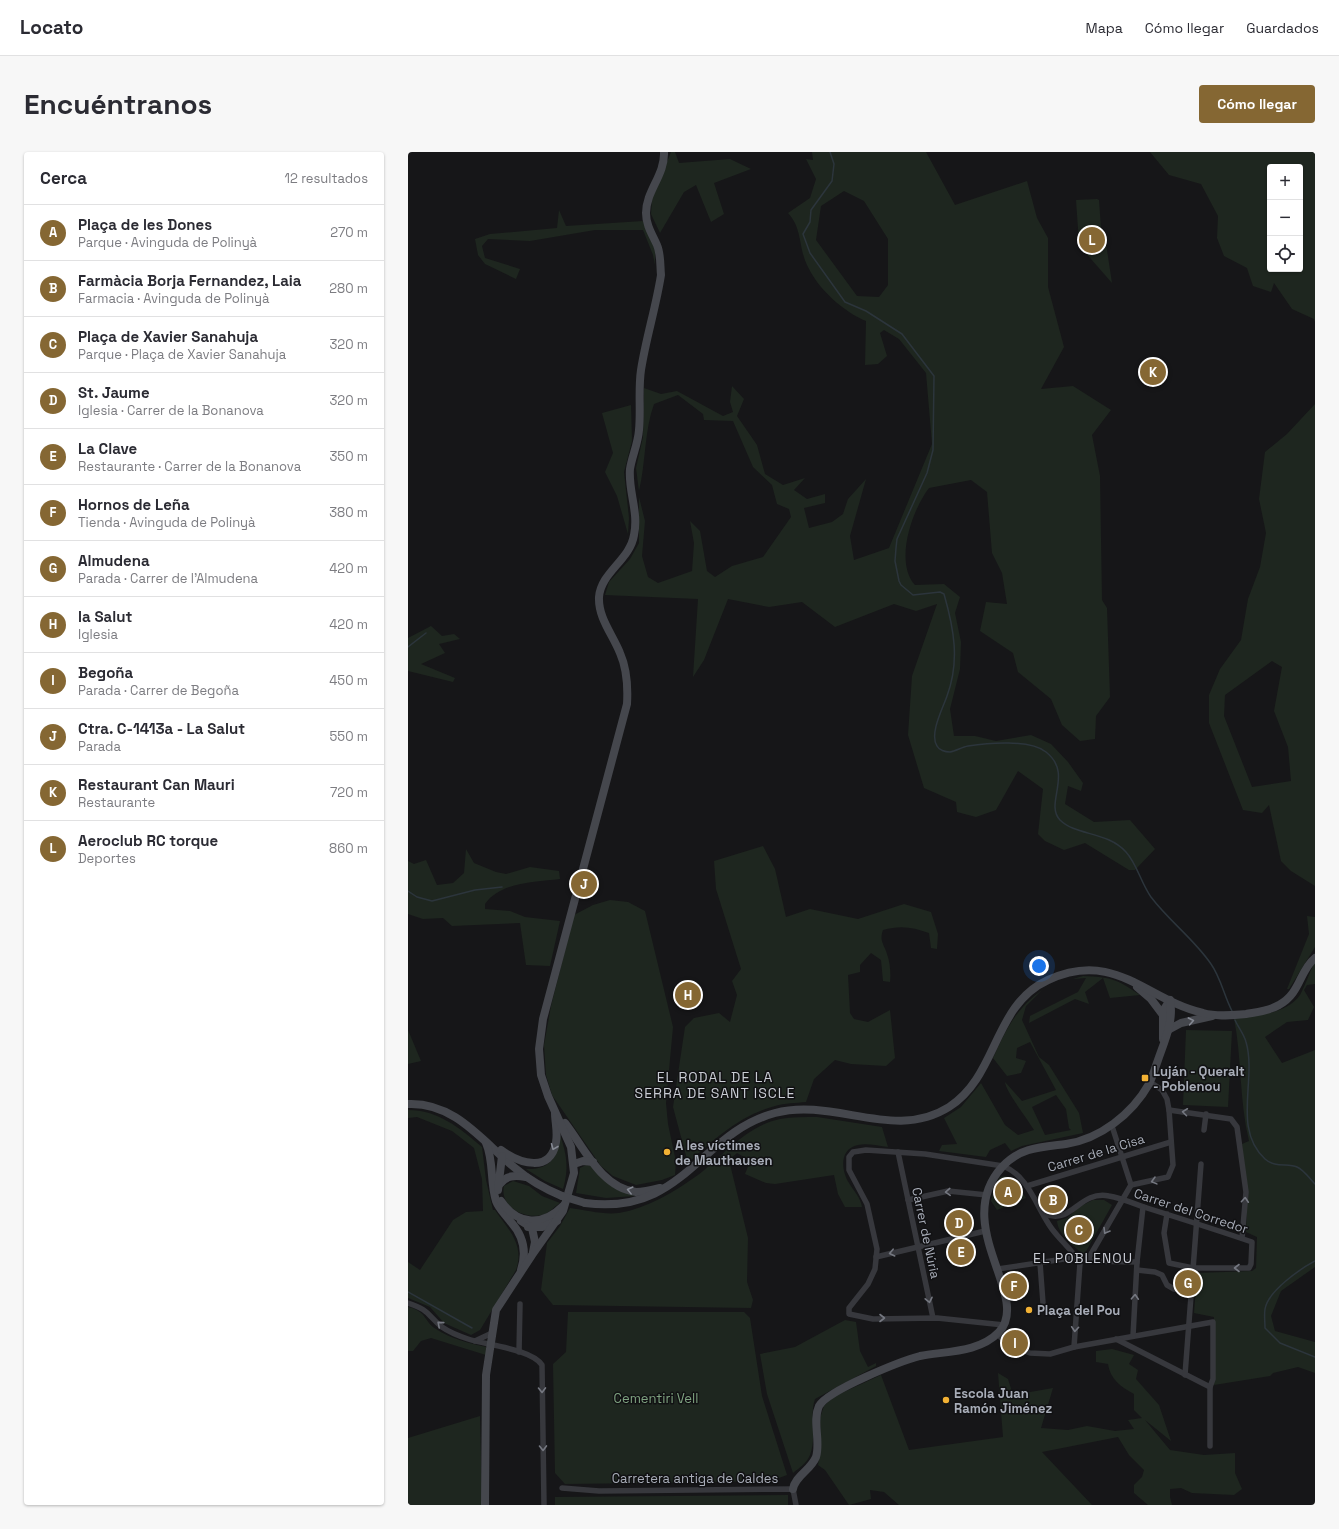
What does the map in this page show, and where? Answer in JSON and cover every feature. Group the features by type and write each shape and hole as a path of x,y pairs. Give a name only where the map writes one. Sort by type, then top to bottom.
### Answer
{"main road":[{"path":"486,1505 486,1374 496,1310 555,1218 574,1178 574,1164 570,1142 548,1096 541,1075 539,1056 540,1034 627,704 628,686 625,667 618,648 602,616 599,598 603,583 626,554 635,534 636,513 630,469 639,429 639,388 641,369 660,275 660,260 657,246 649,230 646,213 649,199 660,175 664,161 664,152"},
{"path":"1168,1030 1181,1023 1214,1015 1248,1013 1272,1009 1280,1005 1294,994 1310,963 1315,958"},
{"path":"484,1138 526,1177 564,1199 608,1205 628,1202 647,1198 669,1187 734,1134 754,1122 773,1114 796,1110 816,1110 903,1122 923,1119 942,1112 958,1101 972,1087 984,1070 1011,1012 1022,999 1038,986 1058,976 1083,971 1104,972 1124,977 1191,1010 1214,1015"},
{"path":"1124,977 1145,994 1163,1015"},
{"path":"1164,1042 1164,1007 1170,1000"},
{"path":"1005,1325 1008,1309 998,1269 985,1231 987,1195 994,1178 1003,1166 1020,1152 1036,1147 1068,1143 1098,1134 1112,1126 1135,1104 1150,1082 1164,1042 1172,1016 1170,1000"},
{"path":"408,1104 423,1105 444,1112 465,1123 484,1138 519,1161 538,1163 548,1156 555,1148 557,1135 555,1110"},
{"path":"555,1110 593,1162 610,1180 630,1191 644,1191 669,1187"},
{"path":"484,1138 491,1158 496,1199 504,1214 510,1220 519,1235 524,1250"},
{"path":"502,1156 499,1198 518,1220 532,1228 535,1242 532,1255"},
{"path":"574,1164 583,1160 593,1162"},
{"path":"499,1185 503,1179 511,1176 526,1177"},
{"path":"509,1211 528,1220 555,1218"},
{"path":"518,1277 524,1250 532,1228 547,1220 555,1218"},
{"path":"510,1220 532,1228"},
{"name":"Carretera antiga de Caldes","path":"793,1489 796,1482 815,1458 818,1444 816,1415 819,1406 826,1398 841,1389 904,1360 921,1356 959,1351 983,1343 997,1334 1005,1325"}],"street":[{"path":"1132,1185 1168,1176 1173,1165 1170,1110 1167,1099 1162,1090 1150,1082"},
{"path":"1170,1110 1206,1114 1231,1119 1237,1127 1246,1192 1242,1238"},
{"path":"1204,1130 1206,1114"},
{"path":"1112,1126 1132,1185 1124,1201 1087,1261 1137,1262"},
{"name":"Carrer de la Cisa","path":"1027,1186 1171,1142"},
{"path":"1005,1325 933,1318 873,1318 849,1314 849,1308 868,1284 875,1269 877,1249 867,1204 849,1170 849,1157 853,1152 866,1150 924,1154 1009,1168 1027,1186 1051,1228 1080,1263 1074,1347"},
{"name":"Carrer de Núria","path":"898,1152 933,1318"},
{"path":"1185,1375 1202,1164"},
{"path":"908,1200 948,1191 987,1195"},
{"name":"Carrer del Corredor","path":"1042,1213 1051,1217 1064,1216 1078,1204 1090,1197 1108,1195 1252,1242 1251,1264 1249,1268 1193,1268"},
{"path":"1133,1336 1137,1262 1143,1207"},
{"path":"1167,1214 1164,1233 1169,1263 1193,1268"},
{"path":"876,1257 985,1231"},
{"path":"998,1269 1076,1257"},
{"path":"1040,1263 1043,1303"},
{"path":"1137,1270 1156,1272 1162,1275 1167,1285 1174,1289 1191,1290"},
{"path":"408,1303 428,1311 443,1328 474,1341 519,1352 535,1358 542,1365 544,1505"},
{"path":"519,1352 520,1304"},
{"path":"997,1334 1010,1346 1030,1353 1050,1354 1074,1347 1188,1325 1212,1322 1213,1379 1210,1388 1210,1446"},
{"path":"474,1341 492,1332"},
{"path":"1116,1339 1210,1388"},
{"name":"Carretera antiga de Caldes","path":"562,1488 599,1491 793,1489"},
{"path":"793,1489 796,1505"}],"green space":[{"path":"671,152 675,152 679,163 730,159 751,169 714,183 724,214 711,222 696,185 684,192 660,233 651,214 652,199"},
{"path":"812,152 926,152 955,205 1027,181 1037,218 1048,238 1048,287 1064,347 1041,389 1073,386 1111,410 1092,435 1100,476 1102,600 1107,608 1110,697 1096,716 1095,739 1080,741 1062,725 1051,699 1018,672 1013,653 980,631 986,602 1007,604 1002,573 992,553 987,492 971,480 929,488 917,509 912,522 908,536 906,563 909,575 915,585 944,584 960,597 955,613 961,642 960,669 950,709 954,736 975,736 996,741 1031,735 1051,744 1068,762 1083,783 1081,791 1068,786 1065,804 1094,822 1130,820 1155,849 1135,870 1129,870 1085,843 1064,850 1045,841 1038,834 1043,789 1018,771 996,810 976,817 957,812 956,802 924,788 908,735 912,676 937,604 916,611 894,604 835,627 802,602 769,607 728,599 704,660 693,677 698,599 605,595 609,582 630,559 639,543 639,497 645,521 642,556 648,577 658,583 692,571 694,543 690,521 700,531 707,571 715,577 732,566 763,557 791,517 789,509 777,504 772,485 753,467 733,421 704,420 703,414 678,395 654,404 648,425 639,491 636,468 643,437 644,388 661,394 677,391 723,416 733,412 730,402 732,386 744,399 737,416 757,445 765,474 783,485 805,478 794,490 807,499 825,494 825,503 804,508 809,528 832,522 843,514 848,499 866,479 850,536 854,560 889,548 932,444 926,373 899,339 884,330 880,333 887,356 878,364 865,365 866,321 849,312 825,292 808,267 796,226 788,213 810,198 816,179 806,159 813,160","holes":["844,191 864,201 888,239 888,285 879,297 857,296 816,240 821,206"]},
{"path":"1150,152 1315,152 1315,322 1314,319 1292,309 1274,283 1271,292 1253,286 1247,268 1224,256 1217,238 1218,216 1201,184 1169,175"},
{"path":"1076,200 1099,200 1101,228 1105,237 1112,283 1084,251 1079,243"},
{"path":"559,210 566,226 643,221 655,248 655,265 653,255 643,230 595,230 530,241 488,239 482,246 485,258 520,269 516,279 485,264 478,255 475,239 490,234 557,228"},
{"path":"1315,404 1315,886 1291,871 1281,861 1269,805 1262,813 1243,810 1209,723 1209,695 1220,669 1241,640 1248,599 1260,567 1266,533 1259,499 1265,452 1287,434","holes":["1272,661 1282,667 1274,711 1288,747 1291,781 1252,787 1224,716 1225,695"]},
{"path":"631,405 632,441 624,472 629,518 628,534 617,496 605,472 613,453 602,413"},
{"path":"431,626 442,636 454,634 460,639 439,644 445,653 421,664 455,678 453,682 408,671 408,638"},
{"path":"763,846 775,869 786,917 810,909 858,919 904,904 931,912 938,934 937,949 931,948 929,933 906,927 883,930 882,940 889,961 890,982 883,981 881,960 871,953 860,965 860,972 848,975 850,1013 854,1019 868,1022 890,1010 895,1058 886,1066 851,1064 835,1060 814,1079 806,1102 779,1105 750,1115 717,1137 688,1163 673,1107 685,1027 694,1018 719,1013 730,1022 737,995 732,981 741,969 716,889 714,861"},
{"path":"466,849 474,863 496,872 506,874 530,867 559,871 560,879 529,882 509,887 500,891 485,904 485,909 510,911 525,917 560,921 550,966 526,965 520,923 452,926 443,918 423,919 408,914 408,861 414,864 426,860 437,885 453,883 464,873"},
{"path":"610,900 628,902 645,911 673,1027 666,1103 668,1124 676,1162 675,1175 662,1180 636,1185 613,1176 601,1166 552,1095 546,1075 544,1045 551,1006 574,915 593,905"},
{"path":"1307,916 1315,917 1315,947 1289,989 1287,989 1309,934"},
{"path":"1314,963 1315,984 1307,985 1304,990 1314,1007 1308,1020 1287,1022 1265,1037 1282,1063 1315,1050 1315,1267 1281,1291 1271,1316 1275,1331 1315,1342 1315,1373 1298,1367 1273,1373 1270,1376 1214,1385 1214,1317 1194,1313 1197,1273 1252,1271 1256,1268 1257,1237 1246,1232 1247,1206 1242,1144 1249,1141 1244,1110 1237,1033 1234,1018 1261,1015 1287,1007 1300,995"},
{"path":"1083,976 1107,978 1119,982 1140,995 1110,998 1103,978 1085,992 1089,1004 1075,999 1029,1023 1030,1016 1078,992 1086,978 1073,979"},
{"path":"1042,990 1026,1006 1022,1020 1039,1057 1049,1065 1079,1113 1083,1133 1022,1146 1011,1151 1005,1143 990,1150 986,1157 939,1151 942,1145 957,1144 944,1118 961,1107 981,1083 1005,1125 1018,1135 1034,1130 1013,1098 1005,1082 1022,1101 1056,1090 1030,1042 1017,1048 1016,1058 1026,1061 1021,1073 1007,1076 993,1058 1018,1012","holes":["1056,1095 1066,1109 1069,1128 1071,1130 1045,1135 1032,1107"]},
{"path":"408,1030 421,1061 408,1064"},
{"path":"1186,1030 1232,1031 1228,1107 1183,1105"},
{"path":"408,1110 429,1113 448,1121 482,1147 486,1180 493,1210 495,1210 510,1231 517,1245 518,1261 516,1270 480,1330 471,1335 444,1323 430,1307 408,1298 408,1262 420,1270 453,1220 466,1212 483,1211 482,1179 474,1148 452,1131 417,1117 408,1118"},
{"path":"794,1117 817,1117 882,1127 888,1147 862,1144 852,1147 845,1155 843,1161 844,1172 846,1178 857,1194 862,1207 845,1207 838,1194 834,1175 775,1184 766,1183 745,1174 749,1164 746,1158 737,1153 729,1160 748,1238 747,1282 753,1300 751,1308 553,1305 541,1290 547,1243 560,1226 570,1208 601,1213 619,1213 630,1211 670,1193 689,1181 708,1167 736,1142 756,1128 780,1119"},
{"path":"560,1135 567,1168 563,1189 545,1181 526,1169 541,1167 547,1165 551,1161 555,1156"},
{"path":"586,1165 591,1166 616,1189 635,1196 606,1198 576,1193 580,1168"},
{"path":"1005,1176 1014,1179 1026,1198 997,1210 991,1201 995,1186 1000,1177"},
{"path":"513,1181 529,1186 542,1196 560,1203 545,1214 530,1216 523,1214 510,1206 504,1194 504,1186"},
{"path":"1093,1200 1104,1200 1112,1205 1084,1255 1063,1236 1057,1221 1067,1218 1079,1207"},
{"path":"408,1307 419,1311 432,1326 442,1332 460,1340 486,1347 486,1355 431,1338 421,1341 413,1351 408,1351"},
{"name":"Cementiri Vell","path":"568,1312 744,1312 750,1318 762,1396 787,1475 776,1479 728,1482 565,1484 555,1473 553,1364 566,1352"},
{"path":"845,1320 856,1322 860,1351 868,1367 876,1363 876,1366 815,1399 813,1406 813,1441 810,1455 805,1463 793,1473 767,1394 760,1354 795,1347"},
{"path":"1112,1349 1134,1355 1129,1364 1138,1370 1136,1379 1159,1405 1171,1441 1145,1420 1170,1450 1204,1455 1235,1453 1235,1473 1242,1489 1234,1495 1192,1493 1181,1488 1170,1489 1172,1505 1148,1505 1134,1493 1134,1485 1142,1477 1144,1470 1129,1455 1118,1437 1042,1452 1092,1505 899,1505 884,1492 870,1490 871,1499 849,1505 825,1470 818,1465 821,1448 820,1418 824,1406 833,1397 881,1375 909,1450 1003,1437 998,1373 1008,1379 1013,1395 1053,1388 1041,1428 1068,1430 1087,1426 1115,1431 1134,1429 1128,1420 1142,1418 1134,1410 1134,1394 1117,1382 1111,1374 1108,1364 1096,1362 1096,1351"},
{"path":"480,1416 482,1505 408,1505 408,1438"},
{"path":"788,1495 788,1505 555,1505 555,1497"}],"waterway":[{"path":"830,152 834,164 832,181 811,210 810,222 803,234 810,253 845,302 866,311 902,334 934,376 933,450 927,473 897,539 895,561 901,585 913,595 940,592 944,594 951,620 954,645 953,670 951,683 936,728 935,741 937,746 939,749 950,752 976,745 1008,743 1030,745 1046,752 1054,761 1058,770 1059,779 1055,805 1056,813 1060,820 1074,829 1110,840 1126,852 1133,862 1151,897 1197,946 1211,964 1232,1011"},
{"path":"408,647 426,633"},
{"path":"408,891 417,897 432,901 475,890 502,887"},
{"path":"1235,1020 1245,1039 1249,1056 1247,1119 1255,1147 1269,1162 1300,1168 1315,1184"},
{"path":"1315,1261 1301,1269 1278,1288 1267,1302 1265,1309 1265,1328 1280,1343 1315,1357"},
{"path":"408,1292 472,1328"}],"place":[{"name":"Aeroclub RC torque","path":"1092,240"},
{"name":"Restaurant Can Mauri","path":"1153,372"},
{"name":"Ctra. C-1413a - La Salut","path":"584,884"},
{"name":"la Salut","path":"688,995"},
{"name":"Luján - Queralt - Poblenou","path":"1145,1078"},
{"name":"A les víctimes de Mauthausen","path":"667,1152"},
{"name":"Plaça de les Dones","path":"1008,1192"},
{"name":"Farmàcia Borja Fernandez, Laia","path":"1053,1200"},
{"name":"St. Jaume","path":"959,1223"},
{"name":"Plaça de Xavier Sanahuja","path":"1079,1230"},
{"name":"La Clave","path":"961,1252"},
{"name":"Almudena","path":"1188,1283"},
{"name":"Hornos de Leña","path":"1014,1286"},
{"name":"Plaça del Pou","path":"1029,1310"},
{"name":"Begoña","path":"1015,1343"},
{"name":"Escola Juan Ramón Jiménez","path":"946,1400"}],"district":[{"name":"EL RODAL DE LA SERRA DE SANT ISCLE","path":"715,1086"},
{"name":"EL POBLENOU","path":"1083,1258"}]}
